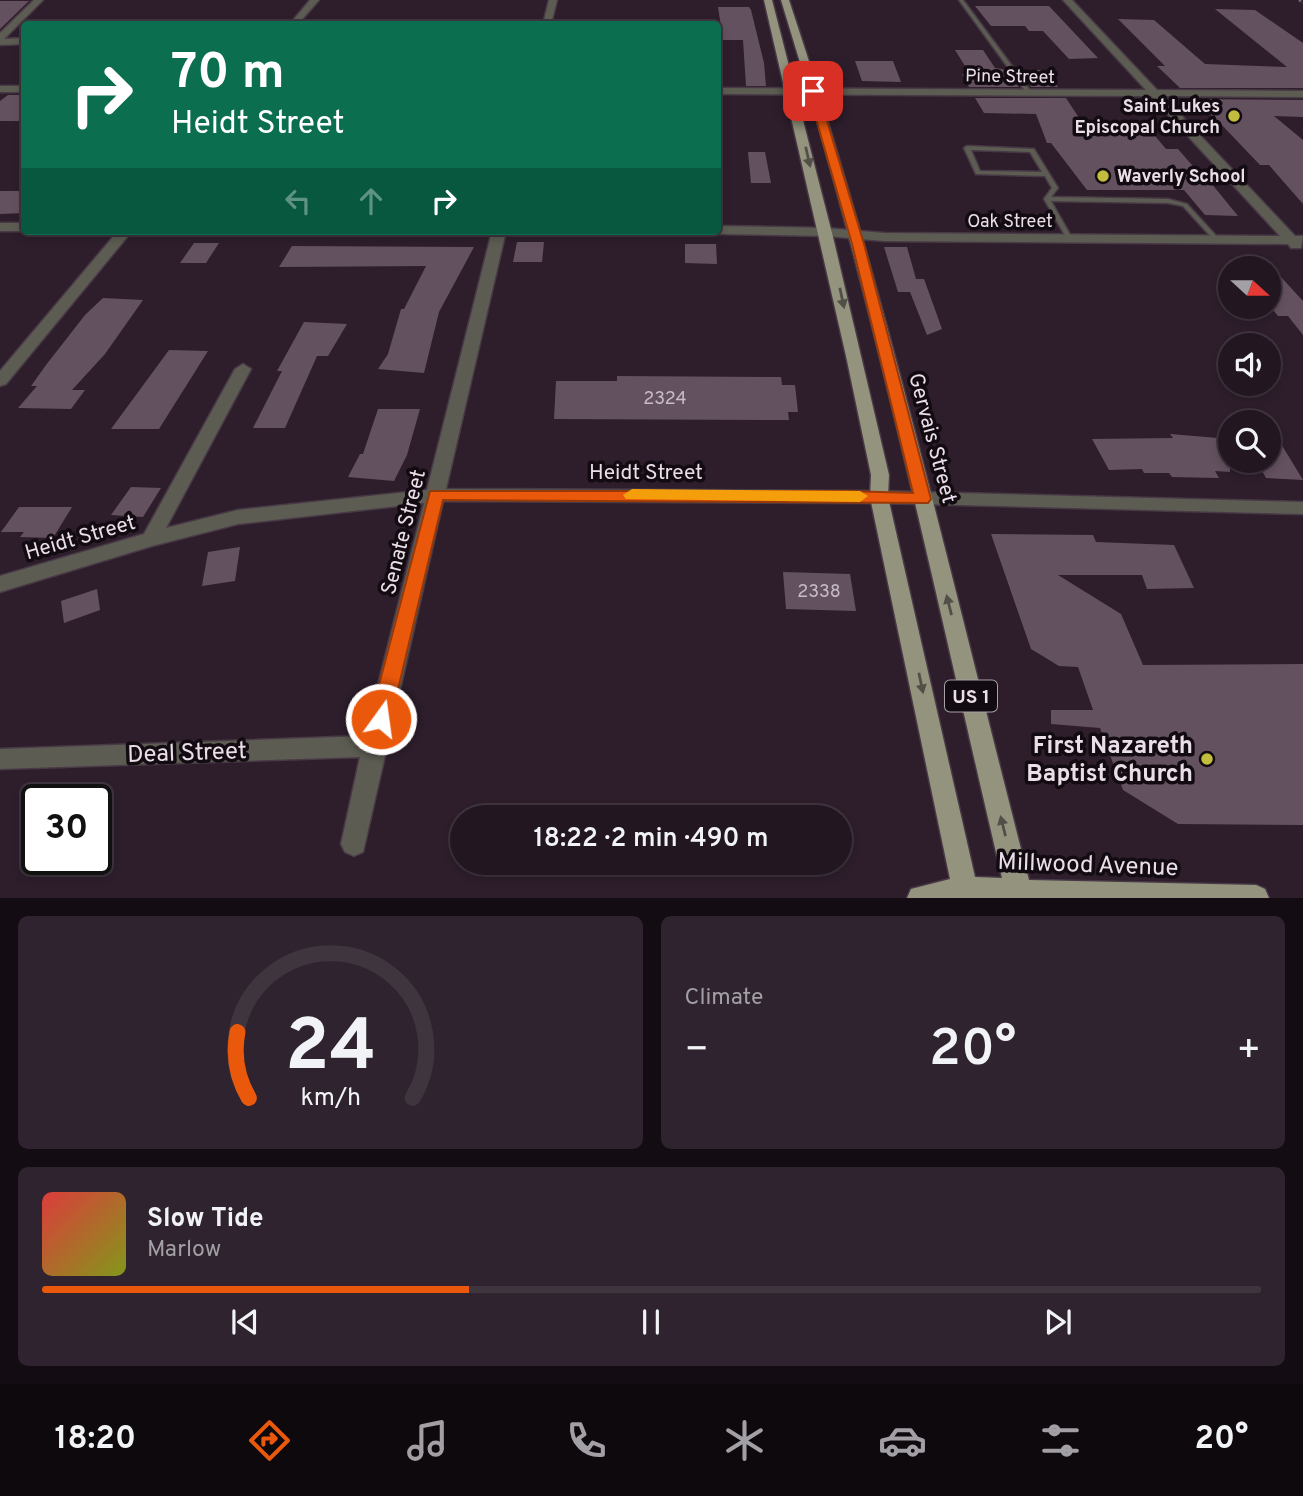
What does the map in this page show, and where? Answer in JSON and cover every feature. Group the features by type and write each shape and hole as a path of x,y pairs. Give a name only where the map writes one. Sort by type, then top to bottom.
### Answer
{"main road":[{"name":"US 1","path":"768,0 793,90 880,475 879,497 965,889"},
{"name":"Gervais Street","path":"785,0 855,234 1019,892"},
{"name":"Millwood Avenue","path":"920,898 965,889 1256,898"}],"street":[{"path":"0,40 39,0"},
{"path":"297,21 315,0"},
{"path":"548,21 553,0"},
{"path":"1067,0 1152,94 1297,240 1303,252"},
{"path":"0,40 21,41"},
{"path":"0,89 21,89"},
{"name":"Pine Street","path":"721,91 1303,94"},
{"path":"0,227 21,227"},
{"name":"Oak Street","path":"721,230 826,232 884,237 1297,240"},
{"path":"0,381 122,235"},
{"name":"Senate Street","path":"354,844 374,746 498,235"},
{"path":"152,540 243,369"},
{"name":"Heidt Street","path":"0,584 238,517 436,495 879,497 1303,508"},
{"name":"Deal Street","path":"0,759 374,746"}],"lane":[{"path":"961,0 1030,94"},
{"path":"1047,174 978,173 967,148 1032,150 1047,174 1055,188 1047,199"},
{"path":"1047,199 1168,201 1185,205 1216,239"},
{"path":"1047,199 1069,239"}],"path":[{"path":"1299,0 1303,3"}],"building":[{"path":"0,1 29,1 0,29"},
{"path":"975,6 1049,6 1098,58 1069,59 1043,31 1029,31 1025,26 991,26"},
{"path":"718,7 749,7 764,63 766,86 746,86 743,40 723,40"},
{"path":"1215,9 1255,10 1303,43 1303,88 1180,88 1157,66 1165,66 1118,19 1154,20 1205,64 1287,67"},
{"path":"955,50 983,50 995,68 1007,70 1019,87 969,87 962,74 970,74"},
{"path":"855,61 893,61 901,82 862,81"},
{"path":"1018,70 1047,70 1058,87 1031,87"},
{"path":"8,95 21,95 21,121 0,121 0,101"},
{"path":"975,98 1066,98 1087,130 1150,130 1166,149 1178,149 1198,172 1202,172 1238,216 1205,215 1184,190 1087,190 1051,143 1047,143 1036,114 984,113"},
{"path":"1192,99 1303,100 1303,117 1274,116 1303,140 1303,204 1269,165 1260,165 1218,121"},
{"path":"748,152 765,152 771,183 751,183"},
{"path":"0,191 21,191 21,213 0,214"},
{"path":"517,242 544,242 542,262 513,262"},
{"path":"194,243 219,243 206,263 180,263"},
{"path":"685,244 716,244 717,264 685,263"},
{"path":"292,246 474,247 439,312 424,373 378,369 388,354 401,309 404,309 426,266 279,267"},
{"path":"884,247 907,247 916,279 924,279 942,329 927,335 910,292 898,292"},
{"path":"1281,277 1303,301 1303,335 1288,316 1281,316"},
{"path":"103,298 143,300 105,354 72,390 85,390 71,409 18,408 37,386 31,386 46,365 85,315"},
{"path":"304,322 347,324 328,356 317,356 285,428 253,428 282,371 277,371"},
{"path":"169,350 208,351 159,429 111,429"},
{"path":"617,376 781,377 782,385 795,385 798,412 788,412 789,420 554,419 556,381 617,381"},
{"path":"378,409 420,409 407,455 394,481 348,477 360,454 363,454"},
{"path":"1170,434 1218,438 1218,471 1215,471 1219,478 1172,477 1169,473 1144,473 1142,469 1109,470 1092,439 1173,438"},
{"path":"1281,444 1303,480 1266,478 1263,473 1281,473"},
{"path":"131,487 161,488 143,517 111,515"},
{"path":"19,507 72,507 53,538 20,537 24,532 1,532"},
{"name":"First Nazareth Baptist Church","path":"991,534 1093,535 1096,542 1174,545 1194,588 1147,589 1142,575 1058,575 1121,614 1143,665 1303,664 1303,825 1178,824 1123,790 1100,728 1051,724 1051,710 1093,710 1078,667 1059,666 1031,649"},
{"path":"240,547 235,581 202,586 208,552"},
{"path":"783,572 850,574 856,611 786,609"},
{"path":"97,589 100,610 64,623 61,601"}],"slow traffic":[{"path":"632,495 860,496"}],"place":[{"name":"Saint Lukes Episcopal Church","path":"1234,116"},
{"name":"Waverly School","path":"1103,176"},
{"name":"First Nazareth Baptist Church","path":"1207,759"}],"route":[{"path":"381,719 436,495 847,496 922,499 858,244 813,91"}]}
